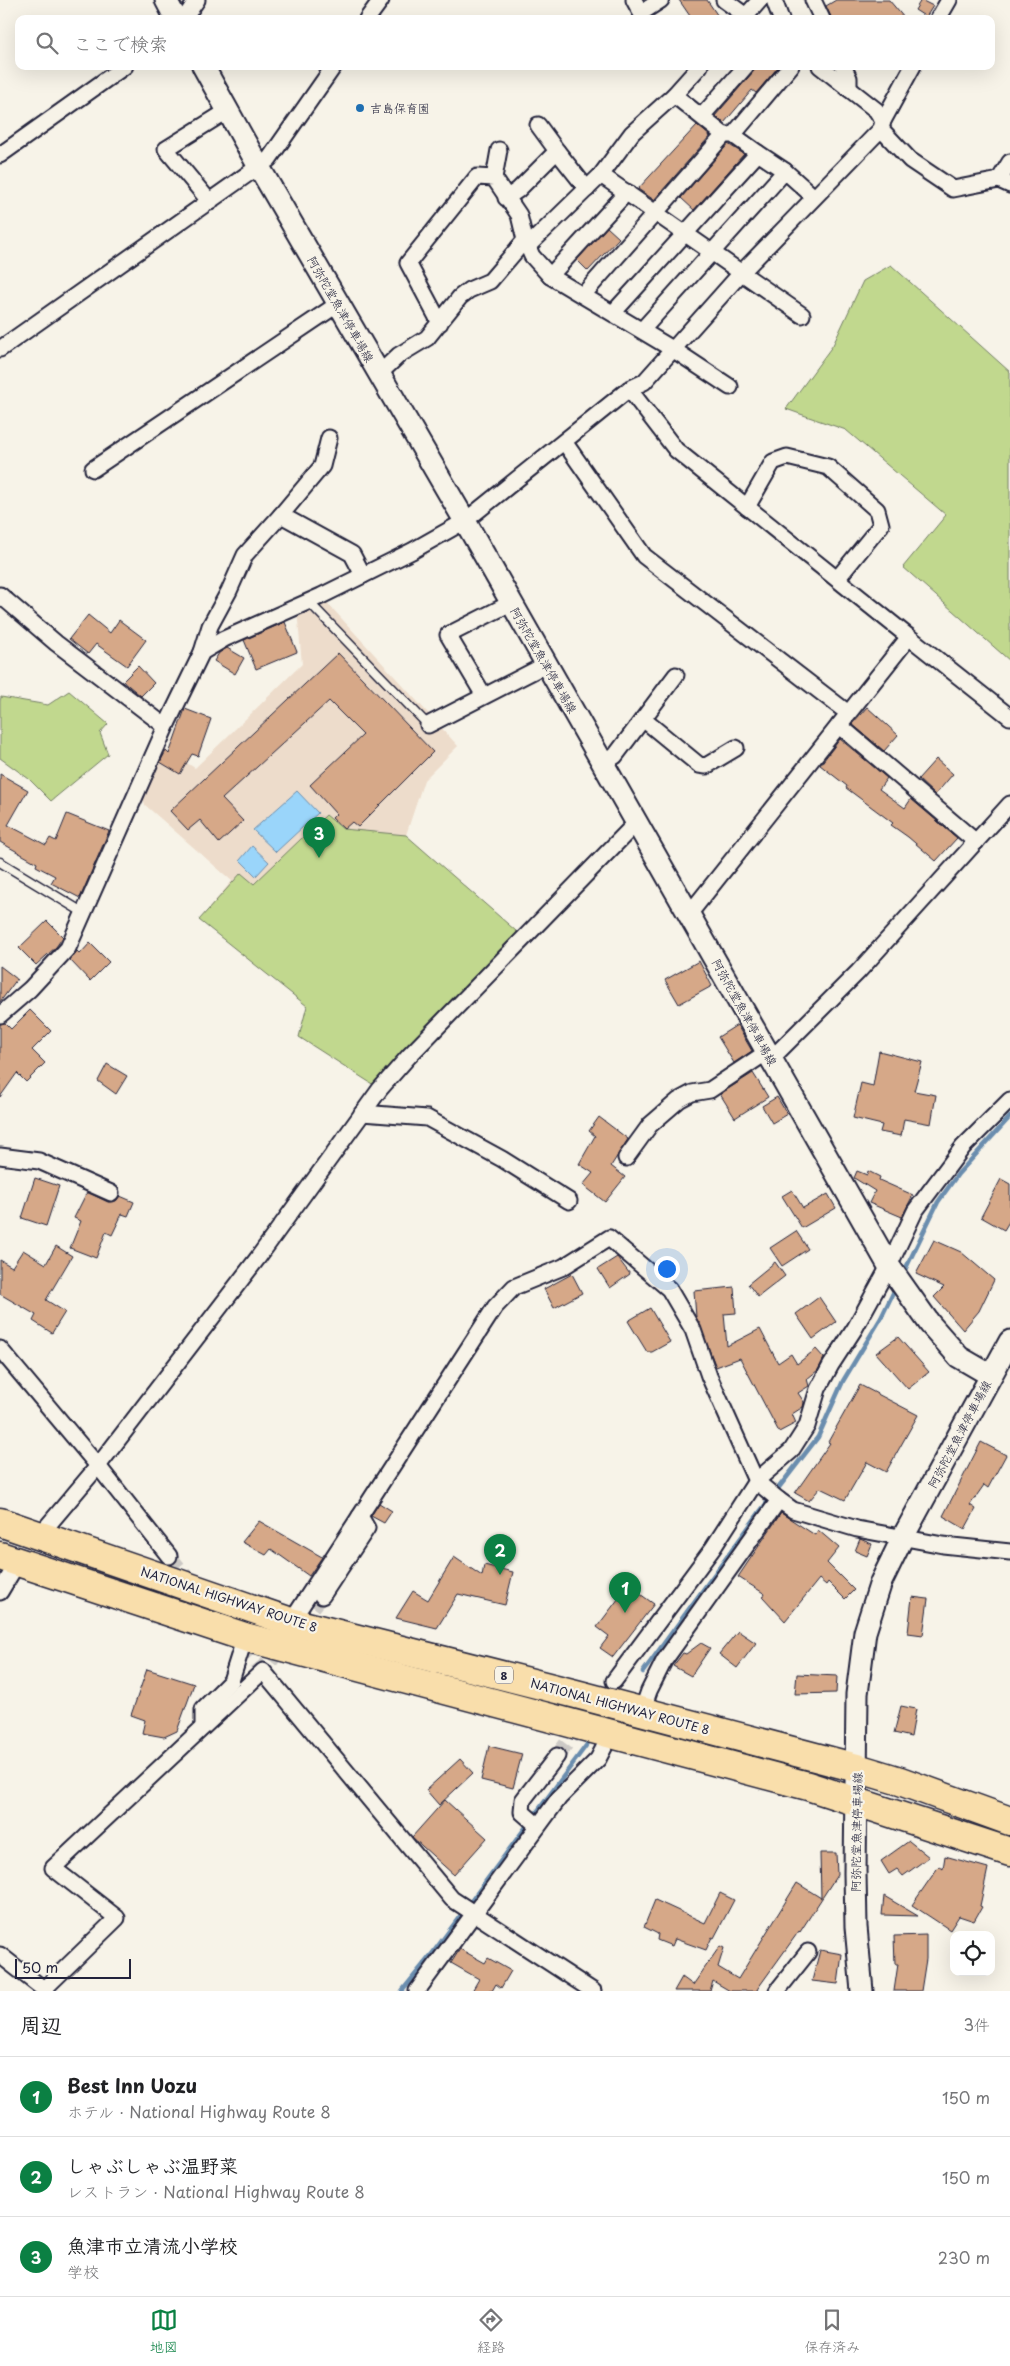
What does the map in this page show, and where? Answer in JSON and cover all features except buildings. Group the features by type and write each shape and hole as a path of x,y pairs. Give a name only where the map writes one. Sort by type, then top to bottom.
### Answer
{"highway":[{"name":"NATIONAL HIGHWAY ROUTE 8","path":"0,1522 291,1622 857,1768 900,1781 1010,1821"},
{"path":"9,1559 245,1637 808,1786 1010,1852"}],"main road":[{"path":"166,0 174,15"},
{"name":"阿弥陀堂魚津停車場線","path":"205,70 258,168 465,521 889,1266 930,1324 959,1356 990,1375 903,1537 882,1582 865,1632 858,1694 856,1802 856,1927 862,1991"},
{"path":"990,1375 1010,1341"}],"street":[{"path":"187,15 197,0"},
{"path":"370,15 380,0"},
{"path":"634,0 641,12 661,0"},
{"path":"724,0 742,15"},
{"path":"748,15 760,0"},
{"path":"774,0 780,15"},
{"path":"813,0 820,15"},
{"path":"940,15 947,1"},
{"path":"0,155 119,70"},
{"path":"0,349 269,159 331,70"},
{"path":"379,374 399,355 427,338 460,297 469,290 490,282 526,243 601,175 632,133 674,94 696,70"},
{"path":"702,116 742,70"},
{"path":"583,295 656,212 787,70"},
{"path":"825,70 876,110 882,125 910,160 952,189 1005,183 1010,162"},
{"path":"845,70 849,78 849,89"},
{"path":"202,652 224,639 362,575 465,521 565,443 629,389 644,382 742,272 882,125 911,70"},
{"path":"674,94 728,135 785,172 814,197"},
{"path":"210,202 166,149 227,111"},
{"path":"538,125 587,189"},
{"path":"499,150 494,178 519,215 526,243 532,256 550,276 642,330 730,387"},
{"path":"506,198 518,190 557,151"},
{"path":"613,314 684,232 758,153"},
{"path":"642,330 785,172"},
{"path":"601,175 802,315"},
{"path":"440,323 408,263 478,177 494,178"},
{"path":"550,276 627,192"},
{"path":"94,469 338,304"},
{"path":"629,389 676,450 1010,717"},
{"path":"0,1015 30,990 68,948 167,724 202,652 210,626 229,591 245,555 322,466 328,438"},
{"path":"565,443 644,556 843,719 976,842"},
{"path":"747,507 773,462 787,457 828,467 877,510 881,525 837,579"},
{"path":"281,515 352,554 362,575"},
{"path":"0,595 64,648 162,723 167,724"},
{"path":"480,689 448,635 511,603"},
{"path":"690,914 909,637"},
{"path":"428,725 547,664"},
{"path":"603,764 615,756 676,675"},
{"path":"642,719 699,765 706,766 736,748"},
{"path":"626,1158 650,1125 679,1100 692,1093 710,1090 769,1056 858,972 1010,804"},
{"path":"39,1536 98,1466 257,1259 380,1089 409,1056 637,822"},
{"path":"614,1681 712,1548 756,1481 791,1451 807,1426 818,1389 855,1328 889,1266 915,1211 963,1147 1010,1100"},
{"path":"362,1113 427,1118 502,1159 569,1201"},
{"path":"0,1156 39,1161 111,1194"},
{"path":"291,1622 495,1307 514,1287 563,1267 609,1238 668,1289 674,1297 694,1330 709,1376 756,1481 779,1500 793,1510 857,1529 943,1545 1010,1552"},
{"path":"0,1349 98,1466 169,1556"},
{"path":"642,1711 664,1661 779,1500"},
{"path":"322,1596 368,1528 360,1516"},
{"path":"0,1592 9,1559"},
{"path":"203,1727 203,1709 231,1681 245,1637"},
{"path":"0,1955 45,1990 117,1918 53,1868 263,1671 452,1899 593,1991"},
{"path":"417,1991 538,1826 560,1798 598,1759 611,1734"},
{"path":"538,1826 522,1812 523,1800 557,1756"},
{"path":"777,1991 808,1952"}],"lane":[{"path":"308,600 428,725"},
{"path":"0,862 84,913"}],"shaded area":[{"path":"321,596 458,746 424,780 406,835 524,938 380,1089 299,1037 307,1006 199,920 232,881 145,805 143,799 164,749 195,768 302,664 297,610"}],"green space":[{"path":"891,265 1010,372 1010,661 903,567 946,515 846,430 786,409 833,345 863,281"},
{"path":"69,691 108,724 100,733 108,754 51,801 29,779 0,758 0,701 1,697 48,705"},
{"path":"326,815 343,829 406,835 524,938 380,1089 299,1037 307,1006 199,920 241,873 254,884"}],"water":[{"path":"297,791 318,813 276,852 253,830"},
{"path":"252,846 269,862 256,876 240,860"}],"waterway":[{"path":"903,1274 938,1202 958,1174 1010,1117"},
{"path":"643,1672 759,1513 818,1437 843,1381 881,1318 896,1287"},
{"path":"402,1991 432,1954 588,1743"}],"tunnel":[{"path":"169,1556 263,1671 322,1596"},
{"path":"557,1756 614,1681"}],"place":[{"name":"吉島保育園","path":"360,108"},
{"name":"魚津市立清流小学校","path":"319,858"},
{"name":"しゃぶしゃぶ温野菜","path":"500,1575"},
{"name":"Best Inn Uozu","path":"625,1613"}]}
